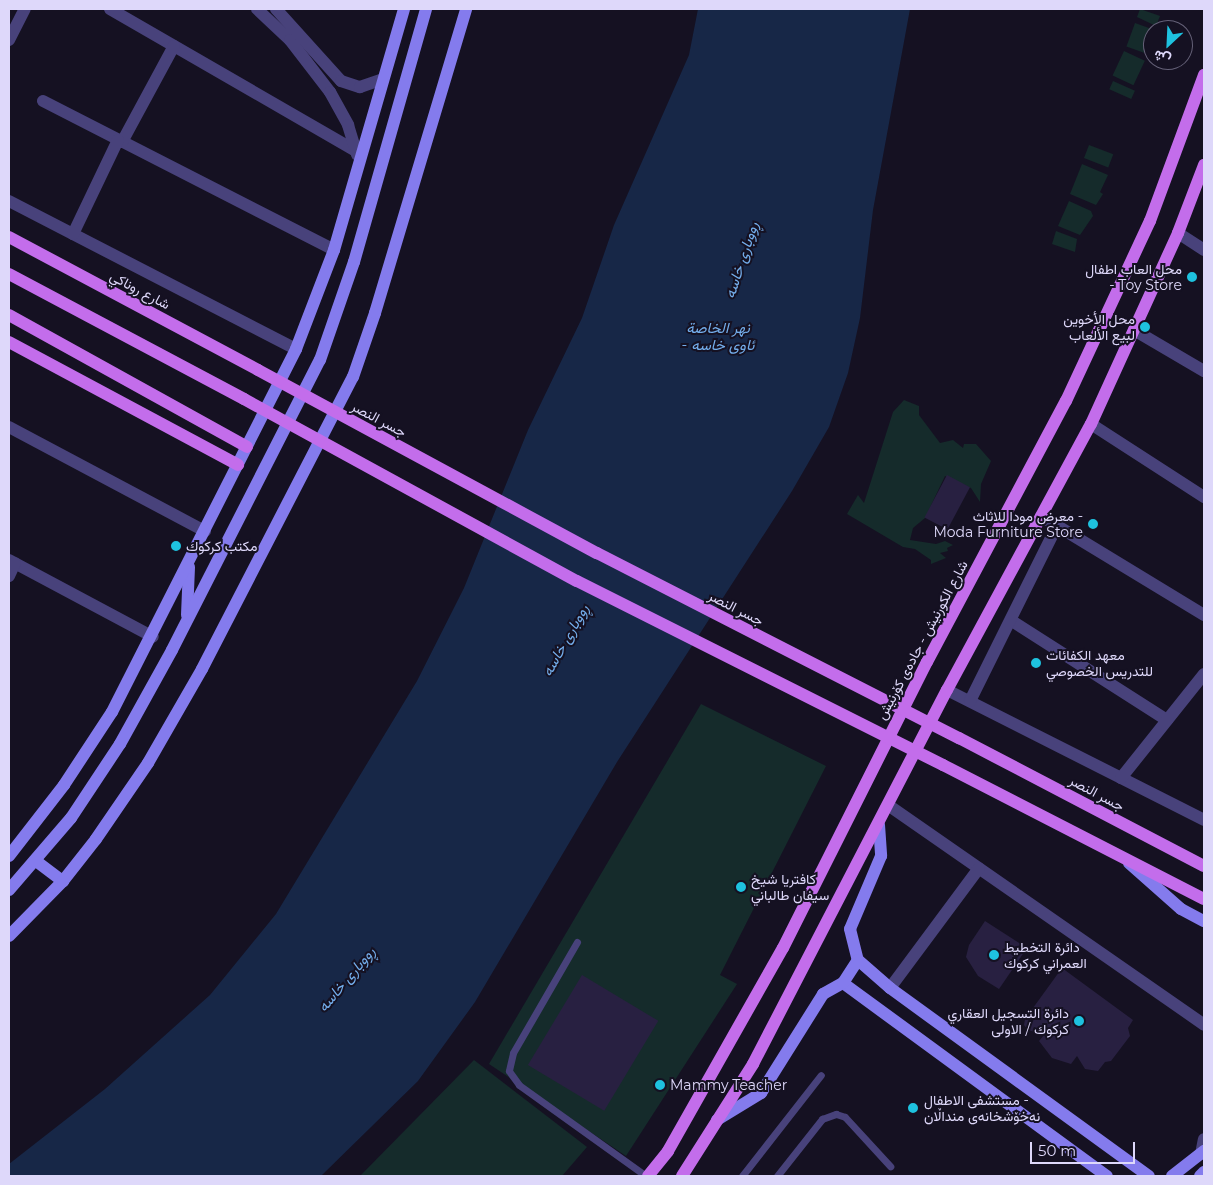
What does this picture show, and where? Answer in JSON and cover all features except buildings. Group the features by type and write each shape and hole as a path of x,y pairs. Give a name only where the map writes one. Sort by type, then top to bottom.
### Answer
{"main road":[{"name":"شارع الكورنيش - جادەی کۆرنیش","path":"647,1176 668,1152 783,948 927,662 1066,401 1150,222 1204,75"},
{"path":"682,1176 753,1064 879,825 947,690 1091,424 1178,233 1204,165"},
{"name":"شارع روناكي","path":"9,237 258,370"},
{"path":"9,274 244,399 577,581 1116,852 1204,899"},
{"path":"9,315 246,447"},
{"path":"9,342 238,465"},
{"name":"جسر النصر","path":"258,370 597,553 1204,866"}],"street":[{"path":"9,40 25,9"},
{"path":"110,9 356,151"},
{"path":"257,9 290,40 319,77 348,125 359,165"},
{"path":"276,9 341,81 353,87 367,87 383,79"},
{"path":"9,856 89,749 152,637 296,349 334,250 404,9"},
{"path":"9,890 36,861 71,818 120,744 186,621 320,360 370,204 426,9"},
{"path":"9,936 63,881 96,839 148,762 202,670 353,377 375,314 466,9"},
{"path":"73,234 120,141 174,46"},
{"path":"319,77 330,69"},
{"path":"43,101 334,250"},
{"path":"350,199 370,204"},
{"path":"9,201 296,349"},
{"path":"1178,233 1204,250"},
{"path":"1134,330 1204,370"},
{"path":"1091,424 1204,496"},
{"path":"9,427 204,531"},
{"path":"1041,516 1204,615"},
{"path":"970,701 1012,620 1057,526"},
{"path":"9,576 12,562 152,637"},
{"path":"186,621 189,562"},
{"path":"1012,620 1167,720"},
{"path":"1121,778 1204,674"},
{"path":"947,690 1204,820"},
{"path":"888,805 1204,1024"},
{"path":"879,825 880,856 877,869 850,929 858,960 890,988 1149,1176"},
{"path":"1116,852 1181,909 1204,921"},
{"path":"36,861 63,881"},
{"path":"890,988 980,868"},
{"path":"717,1120 761,1093 823,994 843,983 858,960"},
{"path":"843,983 1107,1176"},
{"path":"1172,1176 1202,1152 1204,1138"},
{"path":"1200,1176 1204,1172"}],"lane":[{"path":"577,942 513,1052 509,1072 519,1085 647,1176"},
{"path":"742,1176 821,1074"},
{"path":"777,1176 822,1120 836,1114 845,1117 890,1166"}],"green space":[{"path":"1140,9 1160,16 1158,20 1143,20 1137,17"},
{"path":"1135,23 1143,26 1143,53 1126,46"},
{"path":"1124,51 1143,60 1143,65 1133,85 1113,75"},
{"path":"1113,81 1135,91 1131,99 1109,89"},
{"path":"1089,145 1113,154 1108,167 1084,158"},
{"path":"1082,164 1108,175 1100,192 1103,194 1096,205 1070,194"},
{"path":"1069,201 1091,211 1093,216 1080,235 1058,226"},
{"path":"1056,231 1077,239 1075,252 1052,244"},
{"path":"904,400 919,406 919,415 940,443 953,440 963,448 964,444 976,444 991,461 981,484 980,502 971,488 945,476 925,518 913,528 910,540 936,544 945,541 953,545 947,548 948,551 940,553 946,558 931,564 931,560 915,549 903,547 847,514 858,495 864,503 893,412"},
{"path":"701,704 826,766 720,975 737,984 626,1156 489,1064"},
{"path":"474,1060 587,1147 562,1176 360,1176"}],"water":[{"name":"نهر الخاصة - ئاوی خاسە","path":"698,9 910,9 873,210 860,318 848,373 829,427 792,491 617,762 475,1002 418,1081 321,1176 9,1176 9,1164 105,1089 210,995 276,914 417,681 464,588 528,430 582,318 614,225 689,55"}],"place":[{"name":"محل العاب اطفال - Toy Store","path":"1192,277"},
{"name":"محل الأخوين لبيع الألعاب","path":"1145,327"},
{"name":"معرض مودا للاثاث - Moda Furniture Store","path":"1093,524"},
{"name":"مكتب كركوك","path":"176,546"},
{"name":"معهد الكفائات للتدريس الخصوصي","path":"1036,663"},
{"name":"كافتريا شيخ سيفان طالباني","path":"741,887"},
{"name":"دائرة التخطيط العمراني كركوك","path":"994,955"},
{"name":"دائرة التسجيل العقاري كركوك / الاولى","path":"1079,1021"},
{"name":"Mammy Teacher","path":"660,1085"},
{"name":"مستشفى الاطفال - نەخۆشخانەی منداڵان","path":"913,1108"}],"water label":[{"name":"ڕووباری خاسە","path":"741,260"},
{"name":"ڕووباری خاسە","path":"565,640"},
{"name":"ڕووباری خاسە","path":"346,979"}]}
